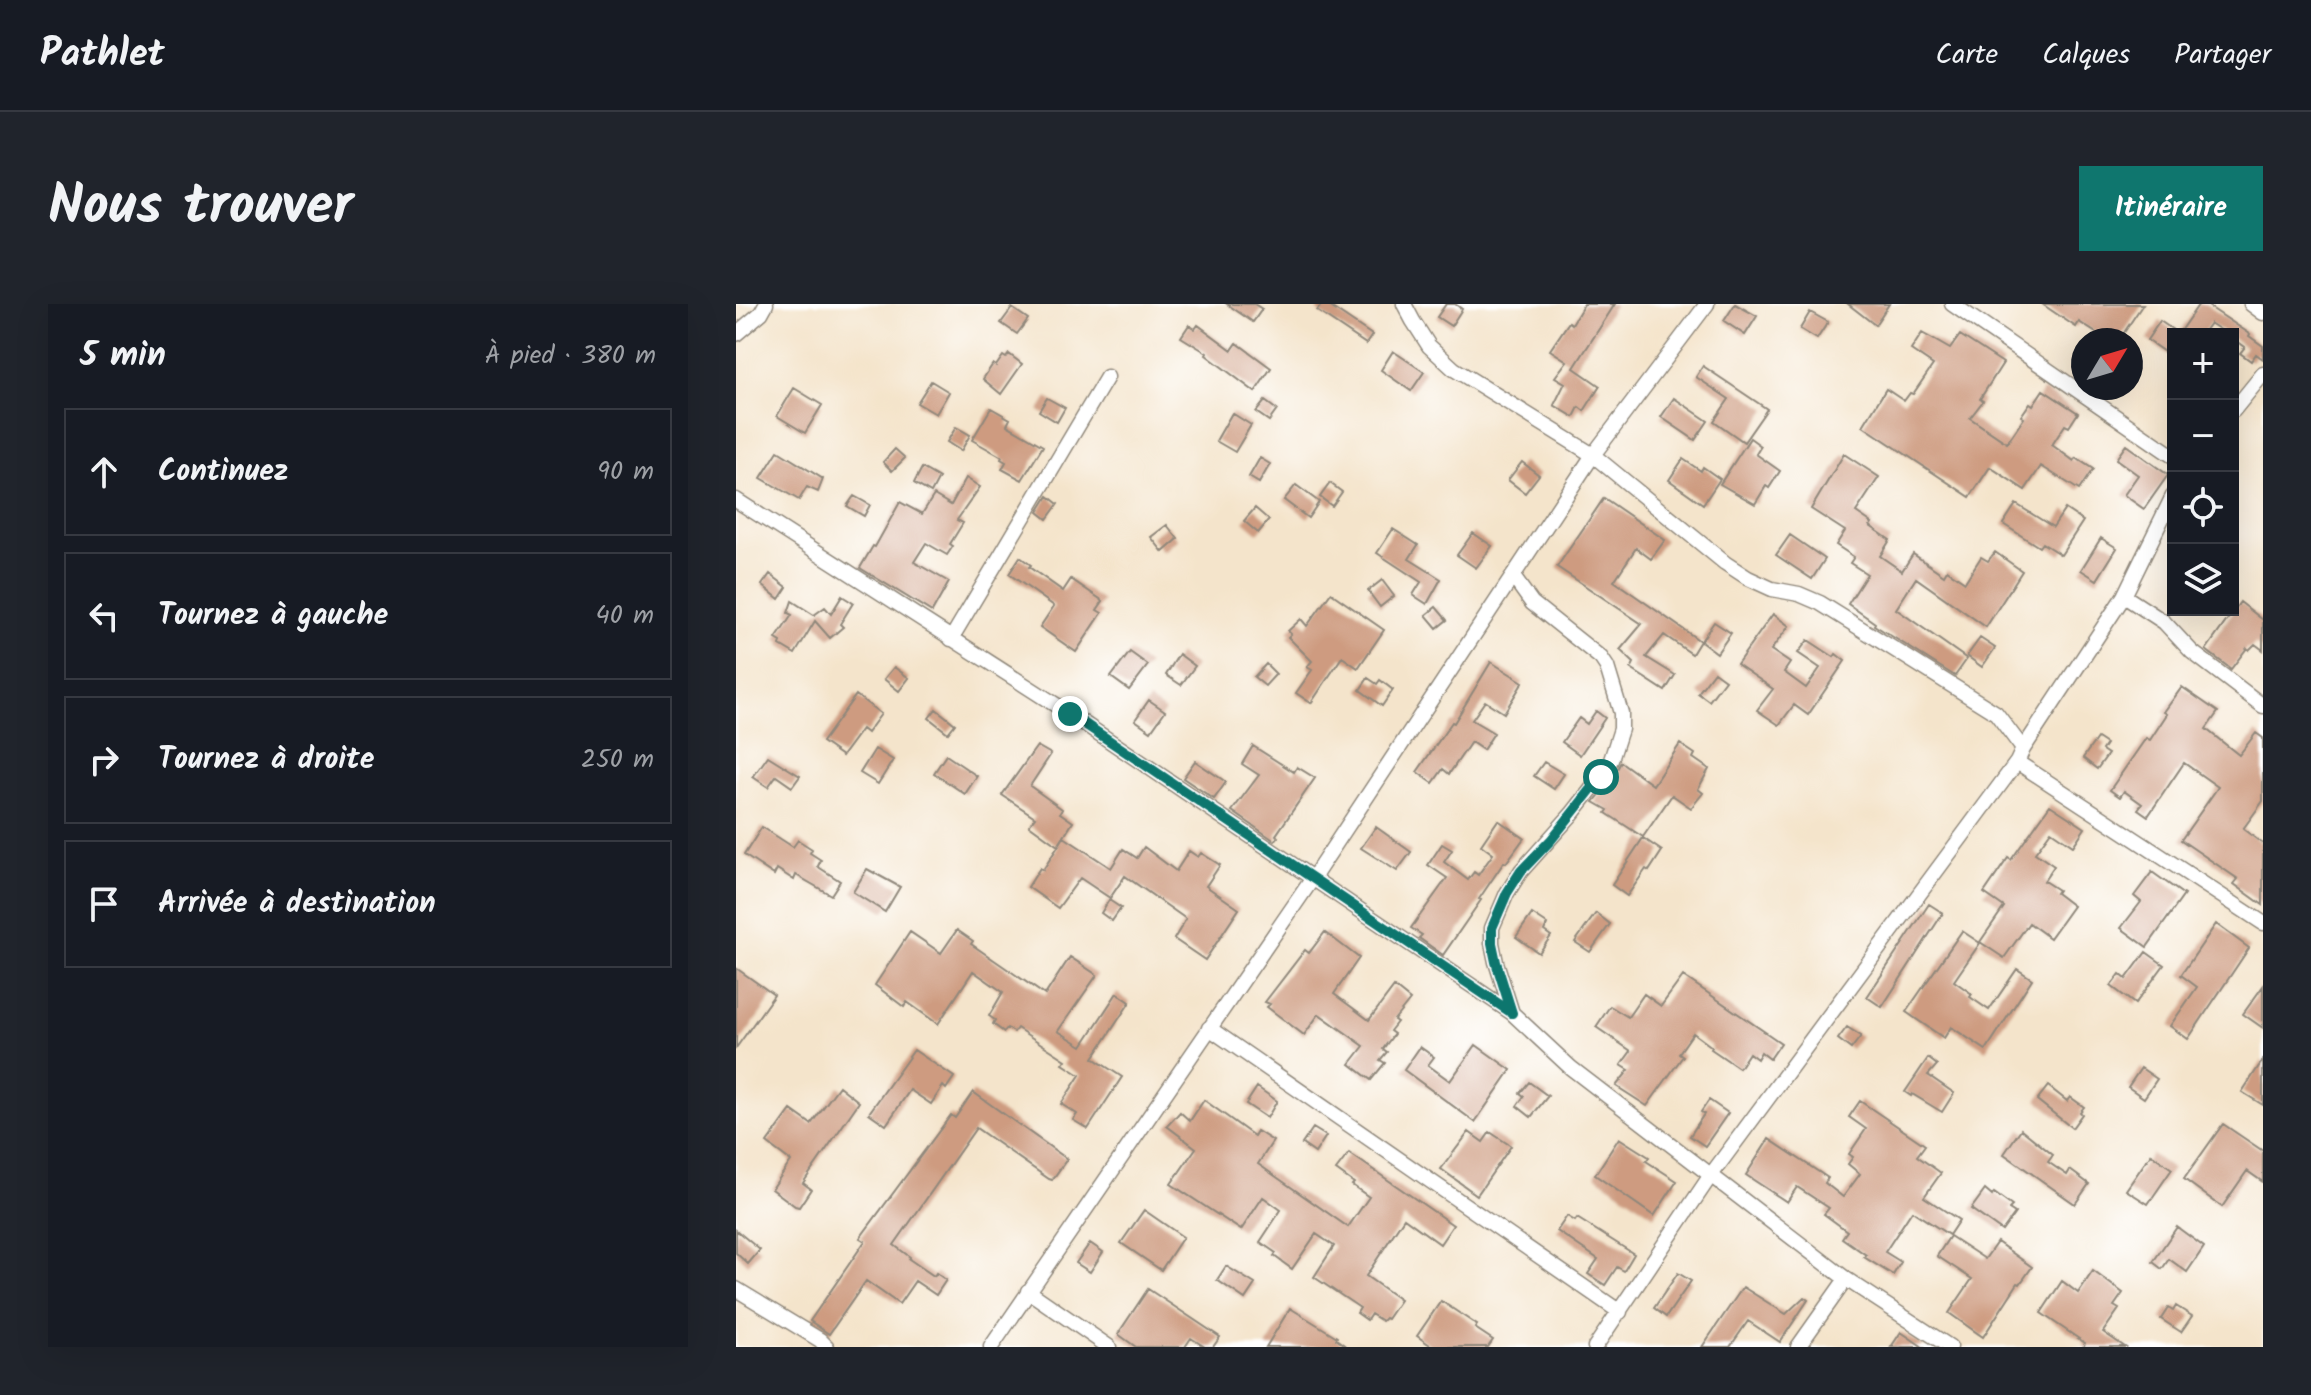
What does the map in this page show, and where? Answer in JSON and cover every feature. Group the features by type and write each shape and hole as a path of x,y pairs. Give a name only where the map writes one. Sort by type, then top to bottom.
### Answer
{"street":[{"path":"736,334 761,313 766,304"},
{"path":"1404,304 1429,346 1454,369 1593,455 1725,563 1748,578 1772,589 1799,594 1820,603 1983,704 1996,713 2020,756 2263,923"},
{"path":"991,1347 1313,878 1593,455 1707,304"},
{"path":"1952,304 2167,452"},
{"path":"2251,304 2263,313"},
{"path":"2239,404 2263,374"},
{"path":"951,639 1107,377"},
{"path":"736,500 1070,714 1512,1013 1571,1068 1846,1279 1950,1347"},
{"path":"1595,1347 1711,1175 2020,756 2124,596 2167,508"},
{"path":"1512,1013 1496,962 1492,928 1507,893 1521,871 1551,840 1601,777 1611,760 1621,729 1621,713 1607,667 1601,658 1532,603 1514,578"},
{"path":"2124,596 2164,622 2192,652 2263,706"},
{"path":"1209,1028 1620,1312"},
{"path":"1798,1347 1846,1279"},
{"path":"736,1289 827,1347"},
{"path":"1028,1291 1109,1347"}],"building":[{"path":"1227,304 1254,304 1262,309 1253,322"},
{"path":"1322,304 1372,335 1366,344 1317,311"},
{"path":"1446,304 1455,304 1462,309 1451,326 1437,317"},
{"path":"1584,304 1615,304 1574,368 1600,386 1584,411 1579,407 1574,417 1554,405 1565,383 1555,377 1567,361 1550,350"},
{"path":"1735,304 1757,316 1745,335 1724,321"},
{"path":"1848,304 1889,304 1875,325"},
{"path":"2042,304 2143,304 2127,328 2088,328 2079,322 2076,327"},
{"path":"2199,304 2205,304 2250,334 2263,346 2263,359 2256,354 2251,361 2240,353 2245,347 2239,342 2239,328 2218,328 2210,323 2206,328 2182,328"},
{"path":"1012,308 1028,319 1017,334 1001,323"},
{"path":"1810,312 1828,322 1817,339 1800,329"},
{"path":"2160,321 2170,328 2167,328 2167,354 2147,340"},
{"path":"1189,325 1195,329 1198,325 1232,350 1237,343 1271,368 1255,392 1207,353 1181,337"},
{"path":"1922,333 1950,349 1960,335 2003,363 1980,399 1983,401 1970,418 2007,443 2024,418 2021,416 2043,390 2078,413 2069,427 2065,425 2052,445 2074,461 2076,458 2093,469 2079,490 2041,466 2025,490 1990,467 1970,497 1863,426 1886,389 1904,401 1910,393 1913,394 1933,365 1911,350"},
{"path":"1393,351 1424,372 1411,391 1381,370"},
{"path":"1009,354 1022,364 1001,394 983,379 993,364 996,366 1003,356 1006,358"},
{"path":"1703,366 1767,409 1744,442 1714,421 1729,399 1696,377"},
{"path":"931,381 949,392 936,414 917,403"},
{"path":"794,388 822,405 805,433 777,416"},
{"path":"1047,398 1065,408 1057,422 1039,411"},
{"path":"1674,398 1708,421 1695,440 1661,417"},
{"path":"1265,401 1277,410 1269,421 1256,412"},
{"path":"991,408 1010,419 1007,425 1043,446 1022,480 1002,469 1006,462 1002,457 972,440"},
{"path":"1232,413 1251,425 1235,452 1216,441"},
{"path":"956,427 970,435 961,451 947,442"},
{"path":"1750,438 1761,446 1756,454 1780,471 1755,504 1720,484"},
{"path":"2126,445 2167,474 2144,509 2124,495 2138,475 2116,459"},
{"path":"895,449 905,458 892,471 883,462"},
{"path":"778,451 823,479 818,492 807,487 799,500 761,478"},
{"path":"1844,454 1879,477 1856,512 1890,540 1880,556 1902,571 1913,554 1944,575 1947,570 1965,582 1981,557 1988,561 1995,552 2022,571 1986,627 1916,578 1896,609 1967,659 1955,676 1874,625 1848,604 1867,574 1850,563 1854,557 1836,545 1845,531 1811,509"},
{"path":"1260,458 1270,464 1259,483 1249,477"},
{"path":"1683,459 1701,471 1703,467 1720,479 1703,504 1669,480"},
{"path":"1522,462 1539,475 1525,493 1508,480"},
{"path":"922,468 939,478 931,493 914,483"},
{"path":"966,478 980,487 957,520 963,523 950,544 953,546 947,555 926,543 914,562 949,582 932,612 860,568 900,502 922,514 934,495 951,505"},
{"path":"1330,483 1342,492 1332,506 1320,497"},
{"path":"1296,485 1319,502 1308,518 1284,500"},
{"path":"854,496 870,505 864,516 847,506"},
{"path":"1048,496 1058,504 1047,519 1038,512"},
{"path":"1604,498 1665,540 1651,559 1636,548 1614,581 1700,641 1692,654 1664,635 1646,657 1675,675 1665,691 1631,669 1634,663 1620,650 1642,624 1557,567"},
{"path":"2016,504 2053,527 2065,509 2083,521 2061,555 2042,543 2039,547 2003,524"},
{"path":"1255,508 1269,520 1258,533 1244,521"},
{"path":"1167,525 1178,539 1163,552 1151,537"},
{"path":"1393,529 1418,545 1409,559 1441,579 1427,604 1413,595 1421,582 1377,553"},
{"path":"1473,533 1492,546 1476,568 1457,555"},
{"path":"1790,535 1825,559 1812,579 1776,555"},
{"path":"2101,538 2117,548 2097,580 2081,570"},
{"path":"1020,557 1063,591 1071,579 1103,601 1097,610 1102,613 1076,652 1040,627 1054,606 1009,574"},
{"path":"770,574 787,587 779,599 762,585"},
{"path":"1382,580 1394,596 1380,607 1368,591"},
{"path":"1331,593 1384,630 1358,668 1342,657 1311,703 1296,693 1312,670 1307,667 1312,661 1288,637 1291,634 1288,631 1301,619 1307,626"},
{"path":"842,596 853,603 840,624 843,627 830,638 815,621 795,654 780,645 781,642 776,639 792,615 788,613 792,601 814,615 825,607 831,614"},
{"path":"2239,603 2263,620 2263,650 2255,644 2249,650 2247,648 2231,669 2206,650 2230,616 2239,616"},
{"path":"1436,607 1447,620 1437,628 1426,615"},
{"path":"1773,614 1789,626 1771,650 1790,663 1784,672 1806,688 1820,668 1798,653 1808,640 1845,661 1808,715 1794,705 1779,725 1757,710 1773,689 1737,664"},
{"path":"1714,622 1731,633 1717,653 1701,641"},
{"path":"1980,638 1995,648 1982,667 1967,656"},
{"path":"1130,652 1148,665 1129,690 1111,677"},
{"path":"1179,654 1195,666 1181,685 1166,675"},
{"path":"1491,662 1523,682 1504,713 1485,701 1472,720 1494,733 1483,750 1471,742 1449,774 1443,769 1433,783 1417,772 1454,723"},
{"path":"1266,664 1276,674 1265,686 1254,677"},
{"path":"894,667 909,678 899,691 884,679"},
{"path":"1714,672 1725,680 1709,701 1698,693"},
{"path":"1368,678 1377,684 1380,680 1393,690 1382,706 1360,690"},
{"path":"2182,687 2218,712 2206,729 2239,755 2256,733 2263,738 2263,801 2243,829 2263,844 2263,905 2234,884 2238,879 2181,840 2218,787 2184,763 2148,816 2138,809 2142,804 2124,791 2120,797 2110,790 2146,738 2150,740 2167,714 2164,712"},
{"path":"856,695 881,714 867,733 862,729 842,756 822,742"},
{"path":"1149,700 1165,711 1151,731 1135,720"},
{"path":"936,709 955,724 948,733 929,718"},
{"path":"1596,711 1605,718 1580,755 1562,742 1579,718 1587,724"},
{"path":"2097,738 2106,744 2102,750 2108,754 2097,769 2083,758"},
{"path":"1680,744 1709,769 1698,789 1703,793 1691,808 1672,795 1643,837 1594,802 1621,762 1653,785"},
{"path":"1037,746 1051,754 1030,786 1062,809 1060,813 1073,822 1058,846 1029,825 1035,817 1002,795"},
{"path":"1253,746 1294,772 1297,767 1315,778 1275,841 1232,811 1259,775 1242,764"},
{"path":"875,749 893,760 878,784 860,773"},
{"path":"946,755 977,776 965,794 934,773"},
{"path":"768,756 800,776 792,787 776,776 768,787 753,777"},
{"path":"1195,761 1226,782 1214,799 1183,778"},
{"path":"1544,762 1564,774 1554,789 1534,776"},
{"path":"2050,805 2085,828 2073,846 2051,831 2035,853 2054,866 2044,881 2073,906 2050,938 2029,923 2004,958 1980,942 2004,907 1984,893"},
{"path":"1498,820 1524,838 1504,862 1443,955 1419,938 1422,935 1411,928 1447,878 1428,865 1442,844 1452,850 1444,862 1468,880 1474,872 1478,875 1493,854 1481,845"},
{"path":"762,827 793,847 798,840 812,849 810,853 821,860 818,866 840,881 831,895 796,875 794,880 777,869 774,875 744,855"},
{"path":"1376,827 1411,852 1397,871 1361,848"},
{"path":"1064,837 1111,868 1123,849 1137,858 1144,847 1176,871 1189,851 1198,857 1201,853 1220,865 1206,886 1239,909 1205,960 1174,939 1186,919 1125,876 1110,898 1080,878 1058,908 1028,887"},
{"path":"1643,838 1662,851 1627,896 1612,885"},
{"path":"867,869 900,887 885,912 853,892"},
{"path":"2152,872 2184,895 2147,947 2121,928 2141,902 2134,896"},
{"path":"1109,900 1121,908 1112,921 1101,913"},
{"path":"1929,904 1943,913 1882,1007 1867,997"},
{"path":"1596,913 1610,924 1590,952 1575,942"},
{"path":"1532,914 1547,924 1544,931 1551,936 1539,953 1516,937"},
{"path":"2216,924 2249,948 2188,1039 2170,1026 2197,987 2181,975"},
{"path":"957,930 973,941 971,944 1045,995 1070,957 1097,975 1058,1031 1082,1046 1117,993 1130,1002 1093,1058 1122,1077 1088,1129 1073,1120 1077,1114 1061,1104 1080,1075 1063,1064 1066,1060 1017,1028 1014,1032 1007,1028 1004,1032 993,1024 995,1020 989,1016 1003,992 973,971 938,1024 907,1002 904,1007 875,985 910,932 941,953"},
{"path":"1962,931 1980,943 1954,981 1972,994 1970,997 1989,1010 2017,969 2032,979 1986,1050 1951,1027 1944,1038 1906,1012"},
{"path":"1325,932 1359,958 1334,994 1369,1020 1394,987 1410,1000 1394,1020 1397,1022 1390,1031 1394,1034 1383,1049 1387,1052 1380,1060 1385,1063 1371,1080 1350,1064 1364,1046 1319,1014 1304,1035 1267,1007 1270,1004 1265,1002 1305,950 1309,953"},
{"path":"2146,952 2164,965 2135,1004 2111,986 2120,974 2126,979"},
{"path":"736,968 774,995 736,1048"},
{"path":"1683,976 1781,1043 1770,1059 1761,1052 1757,1059 1749,1053 1739,1068 1693,1033 1679,1053 1683,1056 1647,1106 1616,1086 1629,1070 1621,1065 1631,1051 1596,1027 1610,1006 1628,1017 1644,994 1661,1006"},
{"path":"2263,986 2263,1028 2243,1014"},
{"path":"1847,1027 1861,1036 1851,1049 1838,1039"},
{"path":"1476,1045 1511,1070 1475,1122 1404,1070 1420,1047 1434,1057 1428,1065 1450,1081"},
{"path":"914,1050 954,1077 946,1089 943,1086 931,1104 910,1090 886,1125 869,1113"},
{"path":"1928,1058 1937,1065 1928,1075 1954,1093 1942,1112 1905,1092"},
{"path":"2263,1060 2263,1105 2242,1092"},
{"path":"2141,1068 2157,1079 2144,1098 2128,1087"},
{"path":"1529,1082 1548,1096 1531,1117 1517,1106 1524,1096 1520,1093"},
{"path":"839,1086 859,1102 803,1183 811,1189 799,1207 795,1206 772,1189 791,1161 767,1143 791,1110 811,1124"},
{"path":"2048,1086 2067,1101 2070,1097 2084,1107 2072,1128 2037,1100"},
{"path":"1257,1087 1277,1101 1267,1118 1246,1104"},
{"path":"973,1092 1067,1159 1052,1180 1049,1179 976,1128 894,1245 934,1276 936,1273 946,1280 936,1295 915,1281 899,1304 866,1281 829,1334 810,1321 865,1241 860,1238 951,1115 955,1118"},
{"path":"1204,1100 1254,1136 1257,1131 1273,1141 1258,1164 1348,1227 1369,1197 1336,1170 1349,1153 1453,1225 1440,1244 1404,1218 1366,1276 1400,1300 1387,1319 1382,1321 1371,1314 1367,1320 1357,1313 1360,1308 1314,1277 1334,1246 1316,1234 1292,1269 1274,1256 1276,1253 1260,1242 1281,1210 1263,1197 1241,1230 1171,1184 1196,1148 1167,1126 1180,1112 1190,1121"},
{"path":"1709,1100 1728,1113 1705,1146 1690,1136"},
{"path":"1860,1101 1925,1145 1917,1156 1941,1173 1924,1197 1959,1220 1949,1235 1912,1211 1885,1252 1901,1262 1893,1275 1864,1257 1866,1255 1842,1238 1847,1231 1824,1214 1829,1208 1797,1187 1787,1202 1746,1175 1769,1139 1828,1178 1825,1183 1843,1197 1860,1174 1848,1164 1853,1157 1849,1154 1866,1129 1849,1117"},
{"path":"2223,1124 2263,1151 2263,1182 2247,1171 2222,1207 2184,1179"},
{"path":"1313,1128 1326,1136 1315,1153 1302,1144"},
{"path":"2021,1129 2053,1155 2048,1162 2067,1175 2070,1170 2089,1184 2075,1204 2004,1154"},
{"path":"1469,1132 1483,1142 1490,1132 1511,1146 1477,1195 1441,1169"},
{"path":"1619,1138 1649,1157 1646,1161 1677,1181 1654,1216 1595,1175"},
{"path":"2151,1154 2172,1169 2148,1204 2126,1190"},
{"path":"1985,1190 2012,1206 2009,1209 2015,1213 2002,1231 1971,1209"},
{"path":"1144,1210 1183,1237 1161,1270 1121,1243"},
{"path":"1567,1216 1575,1221 1577,1218 1634,1254 1624,1271 1617,1267 1605,1285 1588,1274 1598,1259 1557,1231"},
{"path":"2177,1227 2204,1247 2187,1272 2169,1259 2162,1269 2153,1262"},
{"path":"736,1230 760,1250 748,1264 736,1253"},
{"path":"1950,1236 1985,1259 1997,1242 2032,1267 1983,1337 1949,1313 1972,1279 1937,1256"},
{"path":"1090,1243 1103,1252 1090,1272 1076,1263"},
{"path":"1226,1266 1255,1284 1245,1299 1217,1280"},
{"path":"2093,1271 2123,1293 2114,1306 2119,1309 2103,1332 2125,1347 2083,1347 2085,1343 2041,1313 2062,1281 2078,1293"},
{"path":"1678,1273 1691,1281 1666,1317 1654,1308"},
{"path":"1743,1287 1786,1314 1804,1297 1808,1300 1780,1342 1748,1321 1730,1347 1702,1347"},
{"path":"1148,1289 1220,1337 1213,1347 1205,1347 1191,1338 1185,1347 1136,1347 1118,1334"},
{"path":"1441,1301 1477,1325 1475,1328 1493,1340 1488,1347 1433,1347 1417,1336"},
{"path":"2176,1306 2192,1316 2181,1332 2161,1319 2168,1308 2173,1311"},
{"path":"1290,1308 1337,1337 1347,1347 1266,1347"},
{"path":"1901,1332 1923,1347 1891,1347"}],"route":[{"path":"1070,714 1512,1013 1496,962 1492,928 1507,893 1521,871 1551,840 1601,777"}]}
